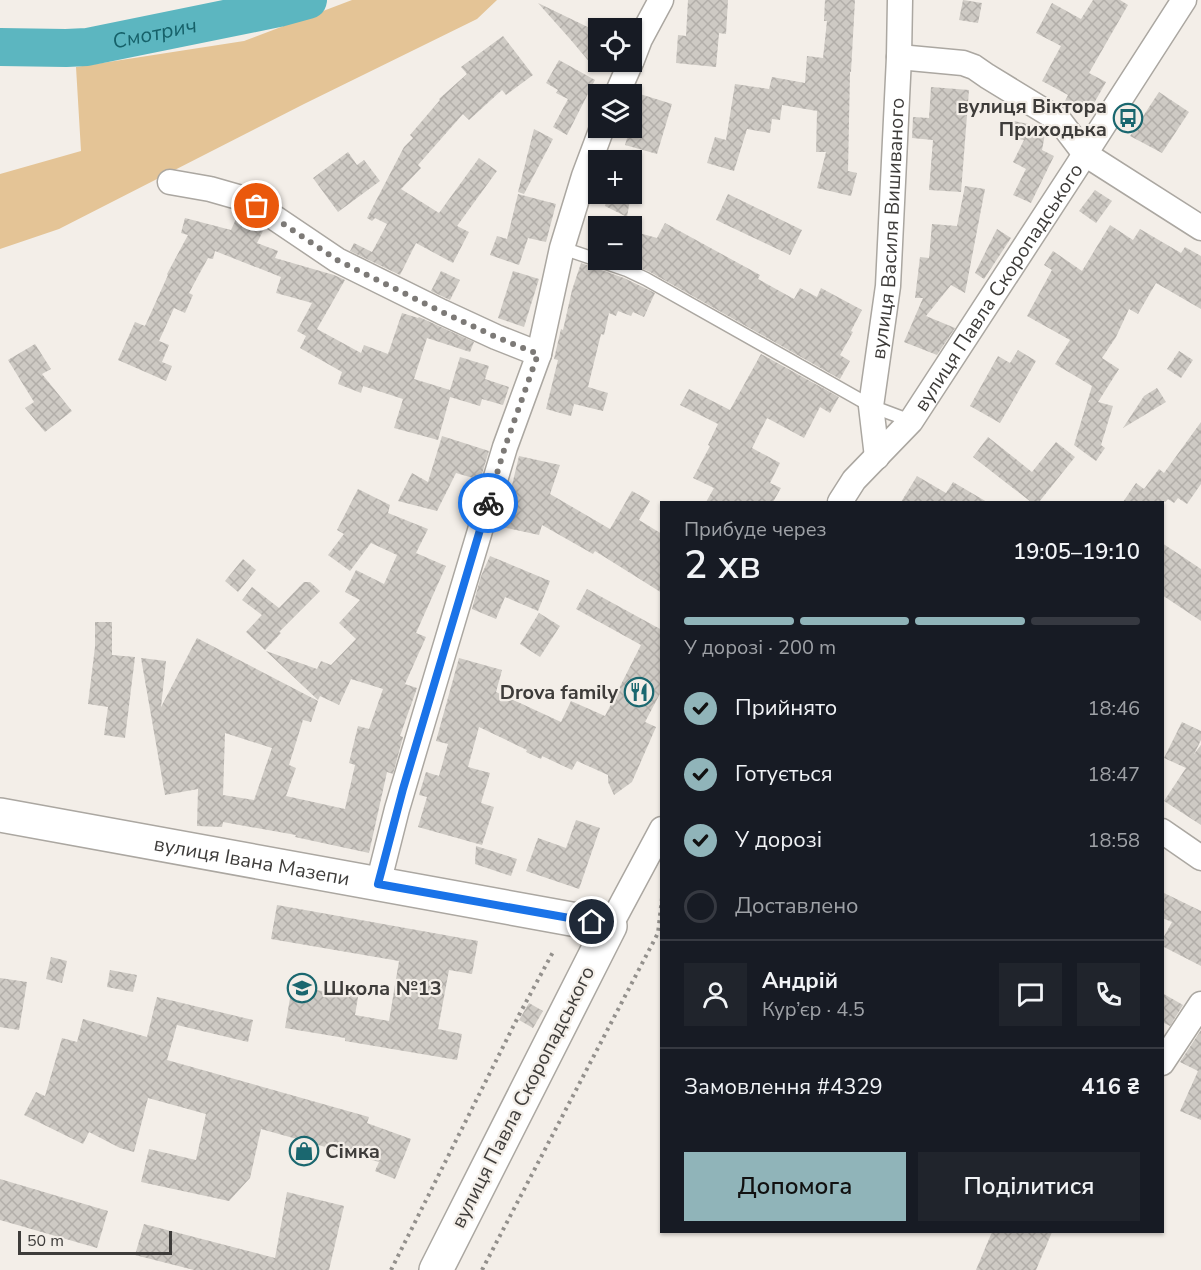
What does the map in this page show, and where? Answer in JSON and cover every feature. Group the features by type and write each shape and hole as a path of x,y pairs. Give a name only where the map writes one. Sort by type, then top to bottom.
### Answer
{"street":[{"path":"642,35 661,0"},
{"name":"вулиця Василя Вишиваного","path":"877,457 872,406 888,286 900,0"},
{"name":"вулиця Павла Скоропадського","path":"841,501 854,480 911,422 1184,0"},
{"path":"899,57 963,63 974,67 1059,120 1085,154 1201,228"},
{"path":"378,884 421,728 502,458 538,354 562,248 598,138"},
{"path":"170,182 238,197 257,206 337,260 442,312 538,354"},
{"name":"вулиця Івана Мазепи","path":"0,815 610,926"},
{"path":"1164,832 1201,858"},
{"name":"вулиця Павла Скоропадського","path":"436,1270 610,926 660,833"},
{"path":"1164,1060 1201,1004"}],"lane":[{"path":"562,248 627,270 646,279 872,406 911,422"}],"path":[{"path":"482,1270 658,933 660,916"},
{"path":"391,1270 513,1026 553,952"}],"shaded area":[{"path":"352,0 497,0 477,19 59,229 0,249 0,174 81,151 76,67 244,41"}],"building":[{"path":"688,0 728,0 726,34 719,33 716,67 676,63 678,35 686,36"},
{"path":"825,0 855,0 850,72 848,171 857,173 851,196 817,188 826,152 816,152 817,111 782,105 780,120 772,119 770,133 747,129 734,171 707,163 715,137 726,140 735,84 769,89 772,77 805,83 807,56 823,58 827,21 824,21"},
{"path":"963,0 982,3 978,23 959,20"},
{"path":"1093,0 1120,0 1128,5 1089,73 1106,82 1088,114 1065,101 1068,95 1042,81 1061,46 1036,33 1052,3 1081,19"},
{"path":"538,3 588,27 588,60"},
{"path":"503,36 533,75 506,95 502,90 469,120 463,114 418,165 421,168 401,189 439,213 479,158 497,171 457,226 469,232 453,263 416,243 400,275 350,251 354,243 372,252 387,224 375,218 372,221 367,218 404,147 413,138 410,135 439,99 467,74 461,67"},
{"path":"559,60 595,80 593,84 588,84 588,94 567,135 553,127 568,99 556,93 558,90 546,83"},
{"path":"931,87 969,90 961,192 929,190 933,140 912,138 913,117 929,118"},
{"path":"1159,92 1189,112 1162,153 1130,136"},
{"path":"642,95 672,104 657,154 625,145 627,138 642,138"},
{"path":"1014,121 1046,129 1042,150 1054,156 1031,203 1013,195 1026,169 1013,162 1024,140 1011,138"},
{"path":"534,129 553,139 524,194 518,192"},
{"path":"348,152 357,165 364,160 380,181 338,212 313,178"},
{"path":"965,186 985,189 965,293 951,285 926,316 955,328 937,355 904,342 923,298 915,298 920,257 929,258 932,224 957,226"},
{"path":"1095,190 1112,201 1096,223 1079,211"},
{"path":"518,194 556,204 546,242 528,238 519,265 490,255 497,236 507,239"},
{"path":"728,194 802,230 790,255 716,220"},
{"path":"606,204 629,204 627,216 605,206"},
{"path":"185,218 231,230 236,219 263,231 257,243 278,251 275,258 345,280 317,329 361,353 364,345 388,354 402,313 419,317 474,342 470,352 427,338 414,379 450,390 460,357 489,366 485,379 509,387 503,405 482,399 480,406 450,397 438,440 394,428 403,399 363,386 361,393 338,384 342,372 300,348 306,336 297,331 312,303 276,293 281,277 215,251 213,259 208,258 189,293 193,295 185,313 174,308 159,341 169,345 162,362 172,366 166,381 118,360 135,322 145,326 167,274 188,235 181,233"},
{"path":"665,223 760,275 758,279 794,299 800,288 817,297 821,288 862,310 840,355 850,361 840,379 642,269 642,234 657,238"},
{"path":"1110,225 1133,240 1140,229 1181,253 1185,247 1201,256 1201,309 1156,283 1138,314 1129,309 1116,337 1102,358 1119,369 1098,402 1113,406 1101,445 1105,448 1096,461 1074,445 1092,386 1055,364 1070,340 1027,316 1052,270 1044,265 1053,251 1082,271"},
{"path":"997,229 1011,238 984,279 975,273"},
{"path":"581,263 588,265 588,270 601,270 655,293 644,317 633,312 631,316 618,311 616,316 609,313 604,335 601,334 588,387 608,393 603,411 574,404 571,416 546,409 558,360 554,359"},
{"path":"441,271 460,280 450,300 431,291"},
{"path":"513,271 539,279 524,327 498,318"},
{"path":"35,344 51,369 42,374 72,411 45,432 25,408 34,402 8,360"},
{"path":"1018,350 1036,361 1000,423 970,406 998,356 1010,363"},
{"path":"1179,351 1193,360 1181,378 1167,369"},
{"path":"761,354 839,397 830,413 820,407 804,438 767,418 752,448 780,463 770,483 781,488 774,501 707,501 714,488 693,478 710,446 708,445 718,424 680,405 689,389 730,410"},
{"path":"1157,388 1166,402 1123,428 1144,396"},
{"path":"1201,422 1201,484 1187,504 1178,498 1174,503 1168,499 1165,502 1124,501 1136,483 1144,489 1159,469 1164,473"},
{"path":"442,436 489,451 480,480 456,473 437,511 398,501 412,473 428,482"},
{"path":"988,437 1032,472 1056,442 1075,457 1040,501 1030,501 973,457"},
{"path":"519,456 560,465 550,494 610,529 632,491 650,501 639,520 660,533 660,592 595,551 593,554 542,525 539,535 502,527"},
{"path":"917,476 946,493 953,482 985,501 902,501"},
{"path":"358,489 390,505 388,513 428,529 416,553 446,566 416,633 426,637 405,684 417,688 400,736 403,737 393,774 387,772 369,853 295,837 296,835 223,822 222,827 197,826 198,789 165,795 141,658 166,661 161,707 197,638 318,701 311,722 303,720 289,765 296,768 286,796 345,809 355,765 349,763 358,726 369,729 383,689 351,679 339,705 320,696 318,700 266,651 317,669 321,661 331,665 356,639 339,623 360,600 345,592 356,570 384,584 397,555 371,543 350,571 328,555 344,534 337,530","holes":["225,733 272,748 254,800 223,795"]},
{"path":"1164,544 1201,569 1201,621 1164,596"},
{"path":"490,556 550,581 538,611 505,597 496,619 472,609 481,576"},
{"path":"243,559 256,570 238,592 225,581"},
{"path":"304,582 310,582 320,591 279,632 281,633 265,650 246,632 262,615 242,600 252,587 279,608"},
{"path":"587,589 660,629 660,694 645,722 656,727 632,782 614,795 608,782 608,775 577,761 572,770 542,756 541,759 479,727 468,767 490,773 481,803 494,807 482,845 418,827 427,797 419,795 426,772 439,776 448,744 436,741 459,658 502,670 496,692 561,722 571,701 605,716 641,645 576,609"},
{"path":"539,613 560,626 540,657 520,644"},
{"path":"95,622 112,622 112,655 135,657 125,738 104,735 108,707 88,704 95,647"},
{"path":"1182,722 1201,731 1201,740 1194,754 1201,745 1201,825 1164,801 1186,768 1164,758"},
{"path":"576,820 600,828 579,889 526,871 538,838 566,848"},
{"path":"476,846 517,859 511,876 475,864"},
{"path":"1164,893 1201,911 1201,966 1164,947 1164,936 1172,922 1164,919"},
{"path":"277,905 478,941 472,974 449,970 438,1029 462,1034 457,1060 345,1041 345,1038 285,1028 292,986 358,997 355,1015 389,1021 399,961 271,939"},
{"path":"51,957 67,961 62,983 46,979"},
{"path":"110,970 137,975 133,992 107,987"},
{"path":"0,978 27,982 19,1030 0,1027"},
{"path":"1164,994 1183,1005 1170,1026 1164,1023"},
{"path":"157,997 253,1020 248,1042 177,1025 167,1060 369,1117 367,1123 411,1139 395,1179 375,1171 379,1162 261,1129 250,1178 229,1201 141,1182 149,1149 196,1160 206,1114 148,1098 134,1152 120,1148 89,1132 83,1144 24,1115 36,1092 45,1096 62,1038 77,1042 83,1019 147,1037"},
{"path":"529,1003 543,1011 533,1028 519,1020"},
{"path":"1201,1030 1201,1120 1180,1111 1198,1071 1180,1062"},
{"path":"0,1179 108,1211 97,1248 0,1220"},
{"path":"287,1192 344,1206 329,1270 194,1270 135,1255 144,1224 275,1258"},
{"path":"992,1233 1052,1233 1036,1270 976,1270"}],"waterway":[{"name":"Смотрич","path":"0,47 87,47 308,0"}],"way so far":[{"path":"257,206 337,260 442,312 538,354 488,503"}],"place":[{"name":"вулиця Віктора Приходька","path":"1128,118"},
{"name":"Drova family","path":"639,692"},
{"name":"Школа №13","path":"302,988"},
{"name":"Сімка","path":"304,1151"}],"route":[{"path":"488,503 403,789 378,884 592,922"}]}
